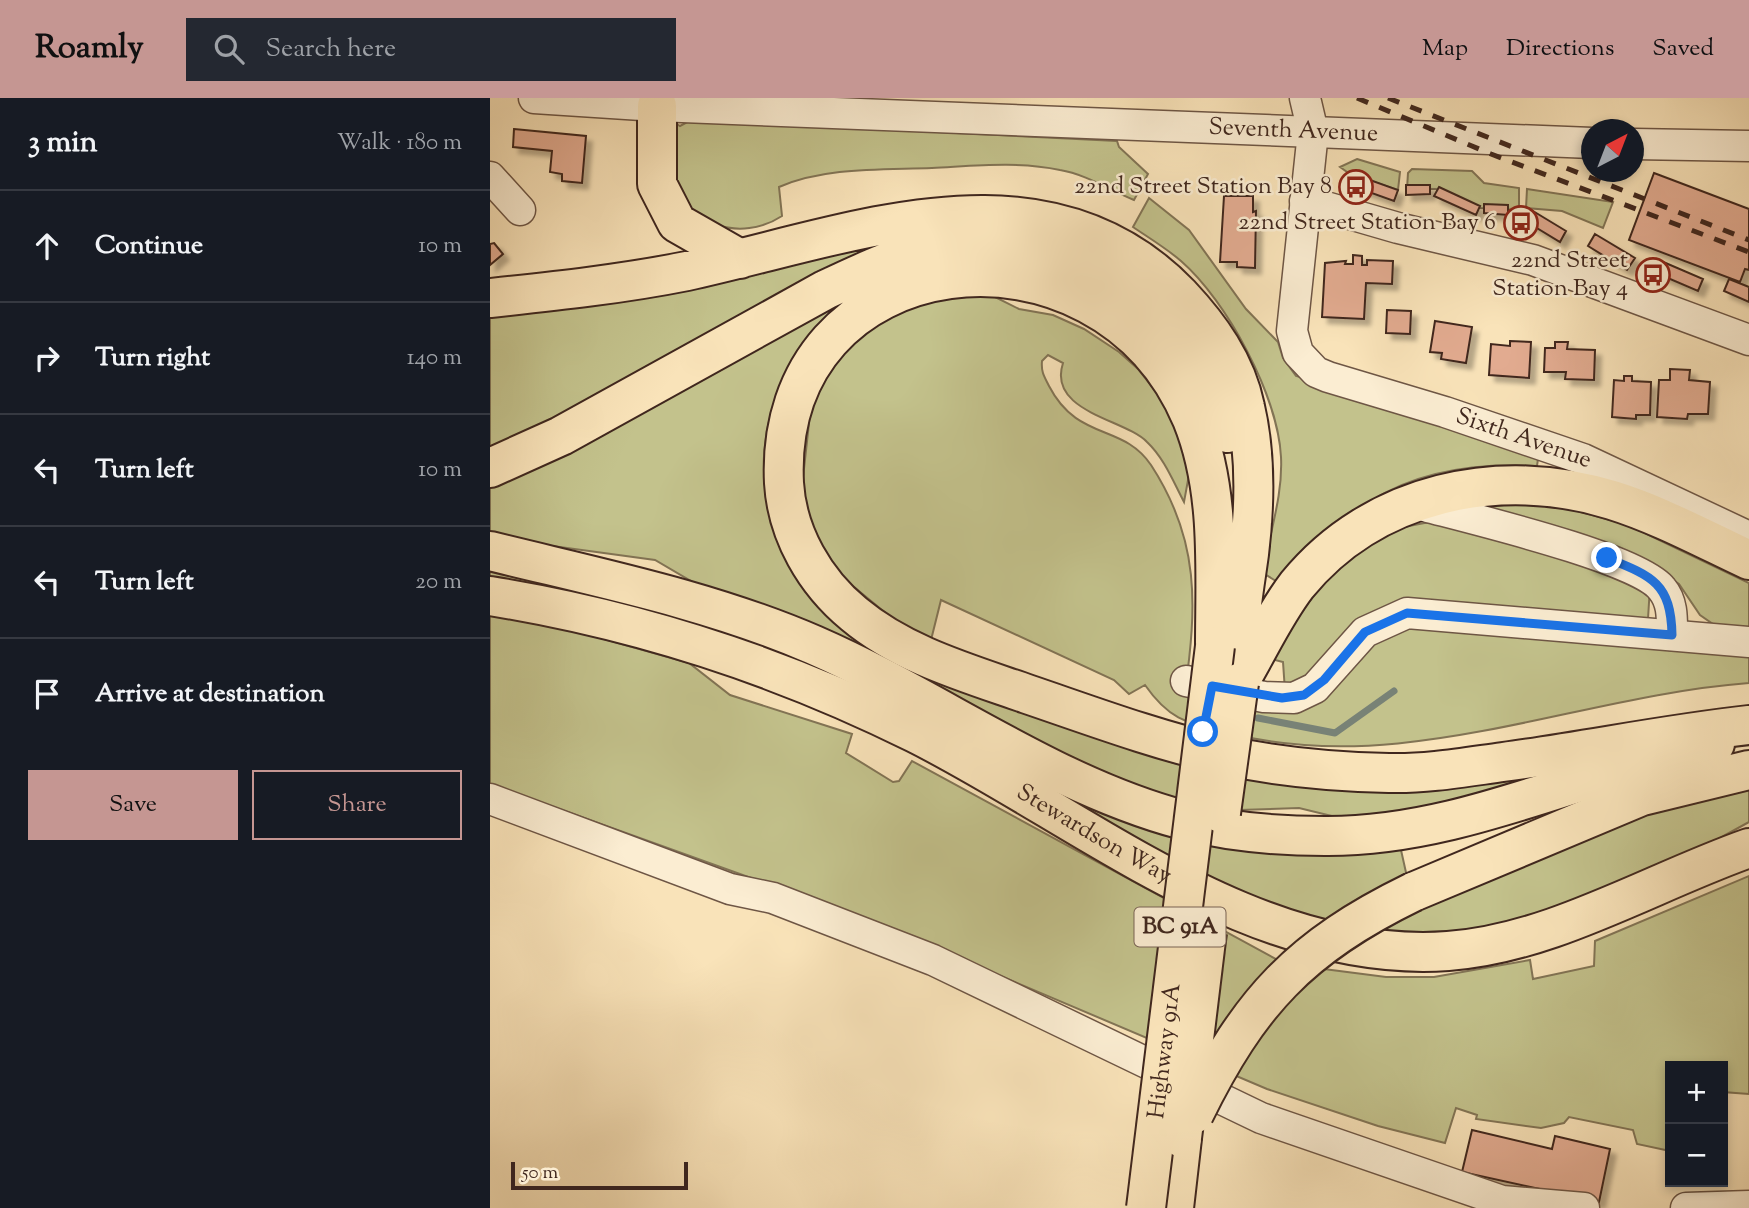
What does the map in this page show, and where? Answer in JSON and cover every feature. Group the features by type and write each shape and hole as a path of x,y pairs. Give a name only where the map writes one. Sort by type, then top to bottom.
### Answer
{"main road":[{"path":"657,102 657,184 677,223 740,259"},
{"path":"490,298 642,280 903,221 960,214 995,214 1070,226 1109,241 1141,260 1178,293 1218,341 1234,372 1245,406 1254,477 1249,550 1224,667"},
{"path":"490,468 561,436 825,290 864,272 944,246 1021,245 1091,267 1124,284 1176,331 1210,385 1229,442 1232,474 1224,667"},
{"path":"1224,667 1213,517 1207,471 1192,419 1163,368 1136,338 1106,312 1072,294 1037,282 1002,277 934,281 900,291 873,306 827,346 809,372 786,429 783,465 785,500 796,536 814,571 832,593 881,634 943,664 1184,745 1277,764 1391,773 1469,767 1749,725"},
{"path":"1224,667 1282,606 1317,564 1367,524 1413,503 1476,486 1522,484 1572,490 1649,513 1749,560"},
{"name":"Stewardson Way","path":"490,551 647,589 774,629 853,663 1097,788 1152,810 1235,830 1324,836 1399,831 1479,813 1685,750 1749,737"},
{"name":"Stewardson Way","path":"490,596 607,619 680,639 834,695 918,735 1103,841 1195,888 1273,923 1334,944 1404,953 1451,951 1496,944 1543,931 1749,848"},
{"name":"Highway 91A","path":"1174,1208 1224,667"},
{"name":"Highway 91A","path":"1146,1208 1224,667"},
{"path":"1277,764 1389,759 1749,699"},
{"path":"1182,1138 1229,1047 1270,991 1313,951 1343,929 1413,891 1642,796 1749,770"}],"street":[{"name":"Seventh Avenue","path":"534,98 1581,143"},
{"path":"1305,98 1313,132 1305,201 1398,228 1533,260 1749,340"},
{"path":"1644,144 1749,146"},
{"path":"490,177 520,210"},
{"name":"Sixth Avenue","path":"1305,201 1292,331 1298,353 1316,372 1583,459 1749,537"},
{"path":"1413,503 1607,558 1640,571 1653,579 1669,599 1672,635"},
{"path":"1184,745 1203,732 1224,667 1273,698 1294,698 1304,695 1324,680 1365,632 1407,613 1749,642"},
{"path":"490,799 730,889 773,898 933,960 1261,1118 1502,1201 1584,1208"},
{"path":"1686,1208 1749,1206"}],"shaded area":[{"path":"691,120 1117,141 1119,147 1148,174 1134,200 1079,175 1044,167 980,165 834,173 779,187 782,216 766,224 732,228 716,225 688,208 677,194 670,178 669,158 675,123 680,126"},
{"path":"1357,159 1400,172 1398,190 1350,174 1340,167"},
{"path":"1412,169 1472,171 1484,183 1519,188 1519,210 1480,208 1436,189 1407,189 1408,173"},
{"path":"1527,189 1613,202 1603,228 1562,211 1526,208"},
{"path":"1149,198 1189,230 1246,309 1278,342 1283,358 1296,376 1371,397 1538,459 1537,466 1473,468 1410,482 1390,490 1358,510 1276,581 1263,573 1278,501 1281,472 1278,433 1271,406 1247,351 1216,300 1181,261 1133,227"},
{"path":"873,243 877,252 490,454 490,312"},
{"path":"991,295 1019,309 1053,315 1084,329 1119,352 1138,369 1163,401 1191,464 1184,502 1163,462 1147,442 1077,403 1066,393 1061,380 1063,363 1048,355 1042,361 1044,377 1049,386 1073,416 1140,452 1151,465 1179,520 1191,574 1192,602 1192,630 1185,691 1285,703 1393,623 1749,648 1749,683 1684,691 1489,730 1424,740 1359,746 1294,744 1229,733 1181,719 1163,706 1145,685 1129,694 1114,680 941,600 931,640 899,624 848,582 830,561 811,525 802,487 811,405 826,373 857,340 892,313 921,301"},
{"path":"840,301 846,305 794,364 782,386 766,433 766,488 784,550 1038,716 1174,763 1244,778 1532,774 1511,786 1384,816 1340,818 1299,808 1239,810 1170,800 703,588 655,560 516,541 490,556 490,485"},
{"path":"1510,500 1563,507 1628,525 1749,583 1749,633 1713,624 1700,615 1679,584 1652,567 1467,508"},
{"path":"1436,521 1650,586 1648,619 1435,608 1285,691 1283,662 1271,659 1307,604 1335,570 1369,542 1389,532"},
{"path":"490,563 681,612 1297,850 1401,850 1407,877 1602,827 1749,785 1749,822 1689,855 1548,912 1437,941 1274,912 980,757 490,583"},
{"path":"490,615 579,632 689,663 730,695 852,734 846,753 893,782 899,781 912,761 1285,964 1386,977 1434,977 1530,960 1533,979 1594,966 1595,941 1749,876 1749,1094 1728,1092 1728,1061 1665,1061 1665,1150 1637,1144 1633,1130 1569,1117 1564,1123 1541,1128 1476,1119 1477,1115 1456,1108 1445,1143 1378,1126 1267,1089 963,960 751,878 490,784"}],"building":[{"path":"514,129 586,136 582,183 562,181 562,174 550,172 552,151 513,147"},
{"path":"1654,173 1749,209 1749,270 1745,269 1740,282 1629,240"},
{"path":"1356,175 1398,190 1394,201 1352,186"},
{"path":"1406,185 1430,185 1430,194 1406,195"},
{"path":"1439,187 1480,206 1476,215 1434,196"},
{"path":"1224,196 1253,196 1253,212 1256,211 1255,268 1237,267 1237,262 1220,262"},
{"path":"1484,204 1508,205 1508,215 1484,213"},
{"path":"1528,208 1566,231 1560,242 1522,219"},
{"path":"1595,234 1635,258 1627,270 1588,246"},
{"path":"494,243 503,254 490,265 490,244"},
{"path":"1353,255 1362,256 1362,265 1367,265 1367,260 1393,261 1392,284 1366,283 1364,319 1322,317 1325,263 1346,261 1345,264 1353,264"},
{"path":"1661,261 1703,279 1698,291 1656,273"},
{"path":"1729,279 1749,287 1749,302 1724,291"},
{"path":"1387,310 1411,311 1410,334 1386,333"},
{"path":"1435,321 1472,327 1466,363 1441,359 1442,353 1430,352"},
{"path":"1510,341 1531,342 1529,378 1489,375 1491,344 1510,346"},
{"path":"1555,342 1568,342 1567,349 1595,350 1594,380 1565,379 1566,372 1544,372 1545,348 1555,348"},
{"path":"1670,369 1690,370 1689,380 1710,382 1708,414 1688,414 1687,419 1657,417 1659,380 1670,380"},
{"path":"1624,376 1632,376 1632,381 1651,382 1650,415 1636,415 1636,419 1612,417 1614,380 1624,381"},
{"path":"1472,1130 1552,1149 1555,1136 1610,1149 1599,1202 1559,1193 1539,1195 1540,1189 1462,1172"}],"waterway":[{"path":"1258,718 1335,733 1394,691"}],"railway":[{"path":"1357,98 1491,154 1749,252"},
{"path":"1388,98 1749,240"}],"place":[{"name":"22nd Street Station Bay 8","path":"1356,187"},
{"name":"22nd Street Station Bay 6","path":"1521,223"},
{"name":"22nd Street Station Bay 4","path":"1653,275"}],"route":[{"path":"1203,732 1212,686 1264,697 1294,698 1304,695 1324,680 1365,632 1376,624 1407,613 1423,612 1672,635 1669,599 1662,588 1640,571 1607,558"}]}
